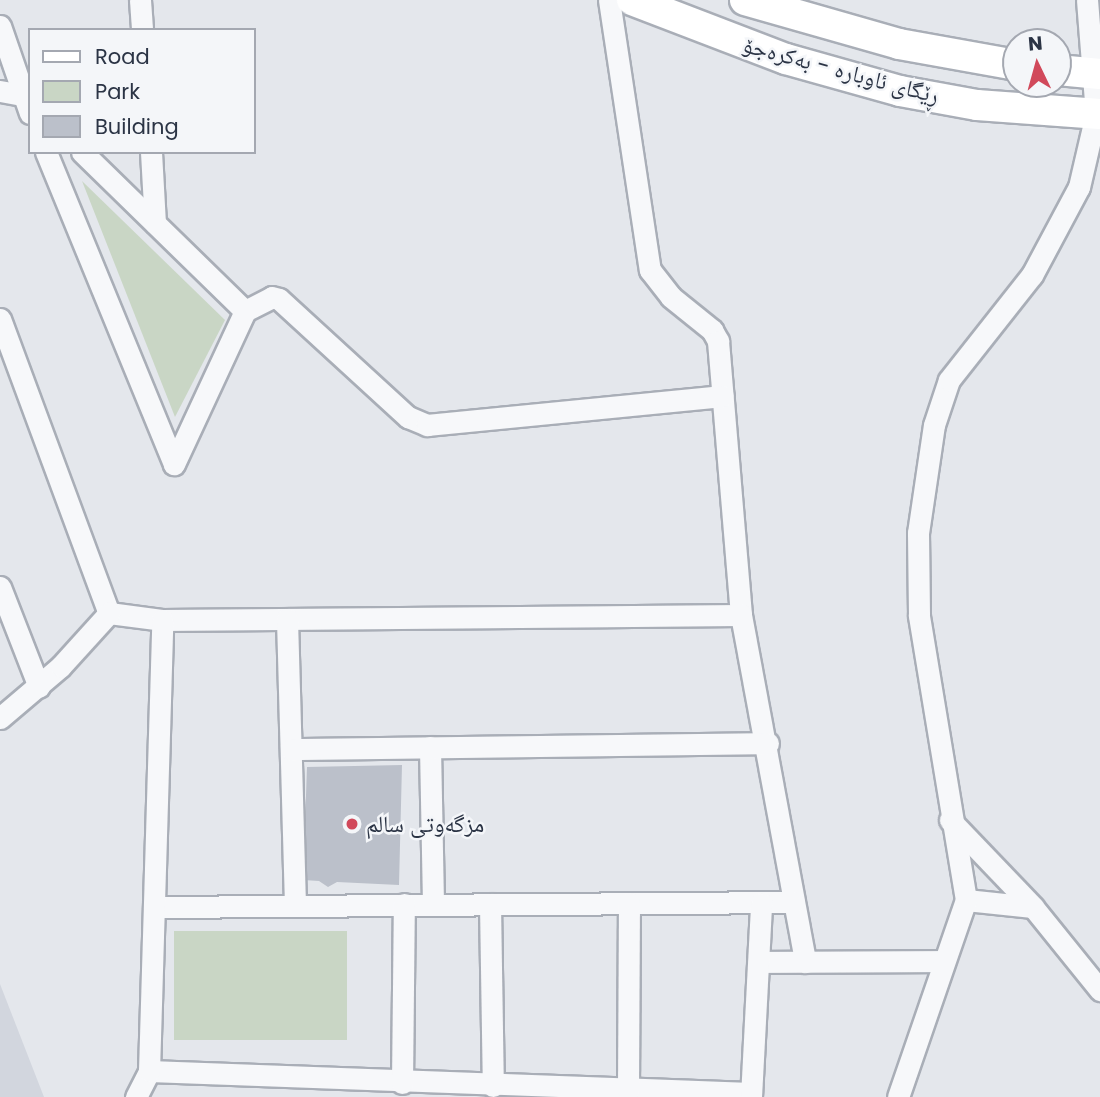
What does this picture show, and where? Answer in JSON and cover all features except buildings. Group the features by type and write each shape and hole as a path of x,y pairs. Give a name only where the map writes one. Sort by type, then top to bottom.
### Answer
{"main road":[{"name":"ڕێگای ئاوبارە - بەکرەجۆ","path":"632,0 786,59 900,91 977,105 1098,114"},
{"name":"ڕێگای ئاوبارە - بەکرەجۆ","path":"745,0 899,44 1002,62"},
{"path":"1072,71 1097,74"}],"street":[{"path":"140,0 142,28"},
{"path":"609,0 650,270 671,297 712,330 718,341 741,615 768,743 805,962"},
{"path":"898,1097 966,900 950,820 918,588 918,533 934,425 941,398 959,365 1032,275 1059,233 1086,164 1098,114 1097,74 1087,0"},
{"path":"0,26 27,103"},
{"path":"0,91 27,103"},
{"path":"47,154 174,464 245,311 272,296 279,299 408,417 427,425 723,396"},
{"path":"84,154 245,311"},
{"path":"150,154 155,223"},
{"path":"0,319 109,613"},
{"path":"0,587 39,687"},
{"path":"109,613 162,620 741,615"},
{"path":"0,718 39,687 109,613"},
{"path":"287,619 295,904"},
{"path":"136,1097 149,1071 156,907 162,620"},
{"path":"291,750 768,743"},
{"path":"430,747 433,904"},
{"path":"950,820 1032,907 1100,989"},
{"path":"966,900 1032,907"},
{"path":"156,907 794,902"},
{"path":"149,1071 493,1086 577,1093 628,1090 751,1095 761,903"},
{"path":"402,1083 404,904"},
{"path":"490,904 493,1086"},
{"path":"628,1090 629,904"},
{"path":"760,962 944,961"}],"shaded area":[{"path":"0,984 44,1097 0,1097"}],"green space":[{"path":"82,181 225,320 175,417"},
{"path":"174,931 347,931 347,1040 174,1040"}],"place":[{"name":"مزگەوتی سالم","path":"352,824"}]}
